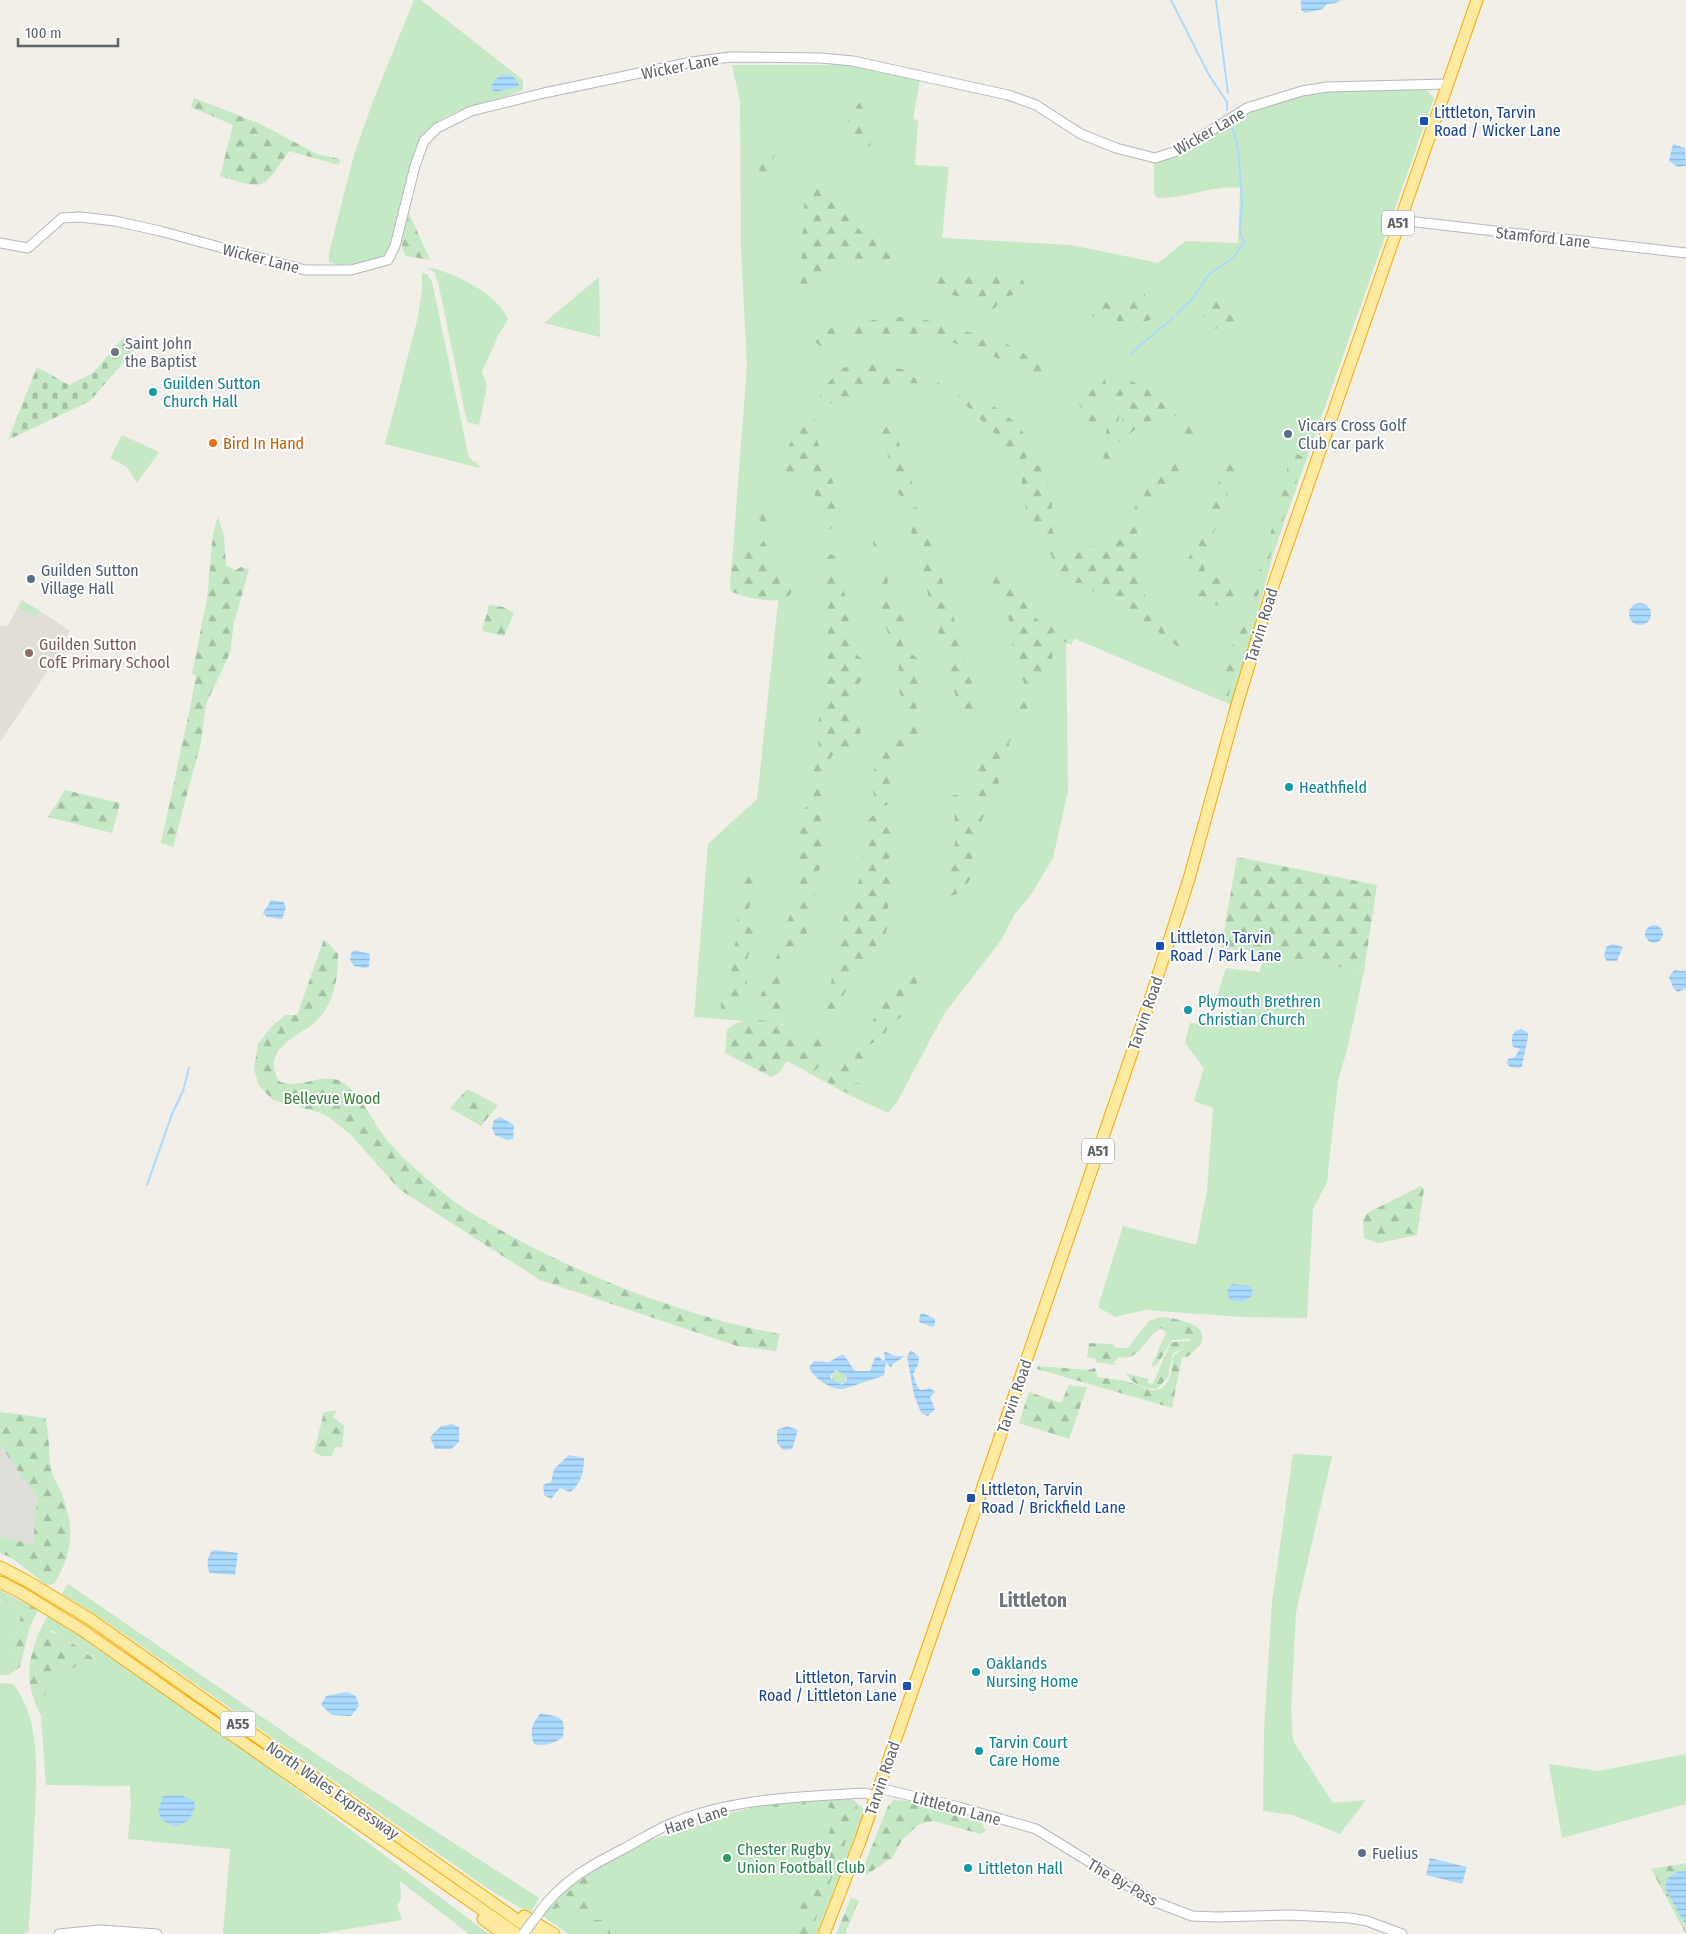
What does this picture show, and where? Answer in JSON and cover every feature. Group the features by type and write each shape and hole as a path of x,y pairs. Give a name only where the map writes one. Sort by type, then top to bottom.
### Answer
{"highway":[{"name":"Tarvin Road","path":"824,1934 877,1792 1169,942 1274,583 1477,0"},
{"name":"North Wales Expressway","path":"0,1567 90,1619 537,1934"},
{"name":"North Wales Expressway","path":"0,1582 82,1630 517,1934"},
{"path":"423,1868 459,1900 503,1934"},
{"path":"472,1888 554,1934"}],"street":[{"name":"Wicker Lane","path":"0,243 28,248 35,244 53,224 62,218 80,217 115,221 305,270 351,270 388,260 395,246 415,166 424,141 437,128 471,111 544,93 692,62 731,57 821,58 852,61 1008,95 1036,105 1081,134 1123,150 1155,158 1180,150 1247,108 1302,90 1326,87 1447,84"},
{"name":"Stamford Lane","path":"1399,220 1686,253"},
{"name":"Littleton Lane","path":"877,1792 959,1807 1036,1829"},
{"name":"Hare Lane","path":"523,1934 561,1886 670,1824 720,1809 769,1799 877,1792"},
{"name":"The By-Pass","path":"1036,1829 1153,1901 1192,1916 1217,1918 1246,1915 1350,1918 1367,1921 1402,1934"},
{"path":"60,1934 100,1930 158,1934"}],"shaded area":[{"name":"Guilden Sutton CofE Primary School","path":"18,607 36,618 40,611 70,631 45,675 0,742 0,626 8,625"},
{"path":"0,1445 37,1498 33,1546 0,1536"}],"green space":[{"path":"414,0 421,0 523,80 523,90 447,116 426,132 413,160 401,216 389,247 381,257 372,261 356,264 332,263 329,262 329,253 353,158 373,101"},
{"path":"732,65 846,65 920,80 913,119 918,120 915,165 949,167 942,238 1071,245 1158,263 1186,241 1238,243 1240,188 1219,188 1167,198 1157,198 1154,193 1154,161 1248,111 1314,92 1425,89 1434,98 1273,554 1234,706 1066,635 1068,791 1053,858 1032,893 1014,915 1002,939 944,1014 897,1102 888,1113 845,1093 807,1072 783,1024 694,1017 708,844 757,799 778,603 778,600 760,599 738,594 732,592 730,588 747,366 741,249 740,101"},
{"path":"194,98 258,123 317,154 340,159 339,165 289,151 273,174 262,184 247,184 220,176 233,125 191,107"},
{"path":"860,101 871,133 870,152 866,155 839,135"},
{"path":"768,148 774,150 775,154 763,189 757,185 761,158"},
{"path":"812,184 823,187 841,197 844,208 854,224 868,236 894,252 892,259 837,264 823,280 806,288 801,285 798,275 802,255 802,234 806,223 804,205 809,186"},
{"path":"409,213 430,260 406,256 403,252 402,241"},
{"path":"426,267 448,273 473,285 495,301 508,319 482,372 487,386 479,425 467,422 438,282 434,272"},
{"path":"938,269 965,274 1012,273 1021,277 1024,283 1023,292 1002,298 994,309 987,311 968,299 945,293 933,277 934,271"},
{"path":"422,273 427,274 432,282 469,458 479,465 480,468 385,444 418,317"},
{"path":"599,277 600,337 544,323"},
{"path":"1143,289 1148,305 1156,311 1158,316 1128,330 1121,326 1113,315 1099,319 1092,316 1090,311 1093,307"},
{"path":"1214,298 1240,325 1235,329 1224,327 1215,329 1196,308 1201,299"},
{"path":"900,317 923,319 1003,342 1048,367 1055,374 1053,376 1027,370 966,346 925,338 871,337 820,346 813,340 814,333 818,331 878,319"},
{"path":"125,336 134,350 90,401 8,440 37,367 69,385 93,373"},
{"path":"857,363 888,366 914,372 935,380 940,384 938,387 916,383 894,384 874,388 849,399 821,407 815,418 815,432 833,481 837,498 837,514 831,529 825,529 817,509 812,477 774,469 828,383 843,368"},
{"path":"1118,373 1125,378 1112,464 1103,462 1106,433"},
{"path":"1104,378 1107,385 1097,425 1093,431 1074,393 1073,387"},
{"path":"1129,380 1165,397 1198,422 1208,426 1207,431 1197,434 1194,439 1196,446 1193,450 1186,453 1184,451 1185,422 1169,412 1140,426 1119,442"},
{"path":"958,392 980,398 1006,415 1018,426 1026,437 1029,448 1027,458 1019,461 1013,459 995,434 958,397"},
{"path":"885,416 891,419 915,491 911,495 902,497 898,493 881,430 880,421"},
{"path":"122,435 159,452 137,483 127,467 110,458"},
{"path":"1291,452 1305,457 1265,571 1228,697 1219,693 1239,623 1224,608 1202,599 1188,589 1196,583 1199,575 1195,569 1184,568 1204,529 1221,476 1231,462 1236,462 1238,467 1216,528 1207,547 1204,567 1206,574 1229,581 1236,605 1243,610 1248,609 1287,478 1287,466"},
{"path":"1183,462 1186,464 1185,470 1147,505 1141,514 1137,533 1140,586 1154,611 1181,640 1183,644 1178,647 1124,606 1100,596 1081,583 1073,583 1062,577 1040,532 1027,515 1020,469 1044,464 1052,504 1051,526 1058,545 1068,549 1098,545 1109,541 1119,533 1127,522 1148,484 1157,474 1169,466"},
{"path":"916,507 922,514 963,648 978,708 977,717 972,723 964,722 961,716 906,512"},
{"path":"763,510 767,513 774,541 769,559 770,565 792,577 796,584 788,598 780,603 778,600 744,596 732,592 730,588 732,563 744,560 747,536 751,536 755,546 758,547 763,542 759,513"},
{"path":"218,516 224,537 226,565 236,570 241,567 249,569 234,623 230,653 206,704 201,742 173,847 161,843 192,698 196,675 192,674 207,598 213,534"},
{"path":"877,536 882,542 883,565 888,577 887,588 895,594 906,617 901,633 902,642 907,651 922,662 924,666 918,674 921,678 921,684 914,697 923,735 913,748 896,754 892,799 889,804 884,806 876,802 873,791 876,745 882,740 904,738 912,726 898,688 899,659 881,616 873,541"},
{"path":"831,554 839,558 853,648 858,656 869,663 869,668 850,697 859,724 861,737 859,744 854,750 840,748 831,757 822,792 828,800 823,817 826,822 824,834 829,851 813,882 815,890 813,907 805,940 795,949 784,964 781,1009 772,1014 763,1012 756,1005 766,985 766,977 782,947 785,927 793,908 798,878 794,850 798,823 801,814 810,801 814,783 813,770 818,758 819,717 828,674 827,557"},
{"path":"998,565 1004,569 1030,612 1039,621 1048,625 1062,625 1074,632 1075,637 1071,645 1061,640 1054,632 1048,637 1052,649 1053,672 1034,690 1018,736 1009,742 1010,757 978,829 976,862 972,876 966,886 957,894 951,896 944,886 956,839 953,795 958,795 960,807 965,814 974,814 977,807 978,794 972,777 973,766 1004,738 1018,711 1026,687 1015,662 1009,619 996,593 990,573 992,566"},
{"path":"22,600 40,611 36,618 18,607"},
{"path":"489,605 503,607 514,613 504,636 482,631"},
{"path":"65,790 120,803 112,833 48,817"},
{"path":"876,814 890,816 908,830 906,836 899,839 886,864 887,870 899,885 888,905 888,925 883,943 875,959 854,976 845,992 828,1028 826,1036 827,1049 820,1065 812,1074 787,1061 779,1073 771,1077 725,1053 727,1030 735,1024 754,1020 787,1026 805,1036 820,1022 829,998 839,935 861,874 863,832 869,818"},
{"path":"1237,857 1377,885 1364,971 1221,948"},
{"path":"751,860 755,865 755,872 748,915 752,922 754,936 746,963 747,987 742,1009 735,1015 726,1014 721,1009 722,993 730,975 731,957 737,938 738,897 746,888 741,872 744,866"},
{"name":"Bellevue Wood","path":"324,939 338,954 338,970 332,996 320,1017 279,1050 275,1059 274,1069 279,1081 294,1084 319,1079 335,1079 342,1082 355,1094 386,1139 399,1153 419,1173 471,1213 535,1249 638,1294 710,1318 780,1334 776,1351 737,1346 540,1280 399,1189 351,1135 330,1118 321,1113 273,1100 259,1086 254,1069 258,1044 272,1026 286,1015 297,1015"},
{"path":"1267,955 1364,971 1348,1046 1338,1080 1327,1182 1313,1209 1307,1318 1242,1317 1145,1310 1115,1317 1098,1307 1123,1226 1196,1245 1207,1191 1213,1108 1194,1101 1204,1068 1185,1043 1190,1023 1226,1028 1233,1004 1216,1000 1226,968 1259,972"},
{"path":"914,964 921,966 923,969 915,987 906,993 899,1005 902,1014 900,1018 889,1025 883,1038 864,1047 865,1054 874,1058 874,1062 857,1065 854,1068 855,1075 851,1083 859,1083 857,1089 863,1089 864,1093 857,1098 824,1080 830,1073 842,1068 850,1048 860,1042 884,1002"},
{"path":"467,1089 498,1105 481,1126 450,1108"},
{"path":"1421,1186 1424,1189 1417,1235 1378,1243 1364,1238 1363,1221 1367,1213"},
{"path":"1159,1317 1189,1323 1197,1327 1202,1333 1202,1339 1198,1347 1187,1357 1182,1357 1172,1408 1037,1369 1038,1366 1089,1370 1095,1368 1098,1377 1125,1381 1151,1390 1161,1389 1169,1379 1174,1355 1185,1348 1173,1353 1168,1377 1157,1389 1139,1385 1131,1380 1126,1373 1148,1379 1148,1383 1153,1384 1171,1342 1190,1341 1190,1339 1172,1340 1157,1365 1151,1367 1166,1333 1162,1328 1150,1337 1132,1356 1126,1358 1118,1357 1114,1363 1117,1365 1095,1362 1096,1359 1087,1357 1089,1343 1113,1344 1116,1348 1128,1348 1148,1322"},
{"path":"836,1370 842,1370 846,1377 842,1384 836,1384 832,1380 832,1374"},
{"path":"1069,1385 1087,1387 1069,1439 1019,1423 1029,1392 1061,1403"},
{"path":"337,1410 333,1417 344,1426 342,1447 335,1447 332,1456 321,1456 314,1452 324,1412"},
{"path":"0,1412 45,1418 52,1471 61,1492 70,1528 70,1540 65,1561 54,1584 46,1585 12,1558 0,1553 0,1536 33,1545 37,1498 0,1445"},
{"path":"1293,1454 1332,1456 1296,1612 1291,1708 1293,1741 1333,1803 1366,1800 1340,1834 1293,1815 1263,1811 1264,1731 1272,1602"},
{"path":"68,1584 316,1754 539,1898 530,1913 493,1892 101,1618 62,1594"},
{"path":"0,1590 38,1610 29,1629 20,1667 9,1675 0,1675 0,1667 8,1663 22,1612 0,1599"},
{"path":"0,1599 22,1612 8,1663 0,1667"},
{"path":"48,1614 270,1769 489,1934 469,1934 400,1881 401,1898 397,1906 402,1920 318,1934 223,1934 230,1849 128,1839 131,1804 130,1786 46,1785 41,1717 44,1719 46,1691 64,1673 96,1659 53,1631 39,1633"},
{"path":"46,1630 62,1636 96,1660 64,1673 51,1685 44,1699 44,1719 32,1693 29,1667 39,1633"},
{"path":"0,1683 13,1684 22,1699 31,1720 35,1747 36,1792 30,1902 28,1932 23,1934 0,1934"},
{"path":"1686,1754 1686,1804 1562,1838 1549,1764 1598,1771"},
{"name":"Chester Rugby Union Football Club","path":"849,1797 863,1808 863,1816 817,1934 568,1934 539,1913 549,1899 623,1849 769,1802"},
{"path":"840,1798 854,1800 858,1810 810,1934 795,1934 800,1909 832,1825 833,1809 819,1805 779,1806 734,1815 678,1831 717,1817 758,1807"},
{"path":"894,1800 909,1801 982,1823 986,1831 980,1834 934,1821 919,1824 902,1840 892,1858 866,1875 864,1866 888,1806"},
{"path":"1686,1863 1686,1871 1673,1873 1666,1882 1681,1916 1686,1934 1651,1869"},
{"path":"586,1876 589,1887 588,1920 610,1920 610,1934 604,1934 557,1907 553,1916 546,1917 555,1904"},
{"path":"851,1898 859,1900 845,1934 836,1934"}],"water":[{"path":"1301,0 1341,0 1336,3 1327,4 1323,9 1305,13 1301,10"},
{"path":"505,74 513,76 519,84 517,87 494,92 491,88 493,83 498,77"},
{"path":"1673,144 1685,148 1686,166 1678,167 1669,161"},
{"path":"1636,603 1644,603 1651,610 1651,618 1644,625 1636,625 1629,618 1629,610"},
{"path":"271,900 284,902 286,908 282,919 267,917 263,913"},
{"path":"1654,925 1660,928 1663,934 1660,940 1654,943 1648,940 1645,934 1648,928"},
{"path":"1612,944 1623,947 1617,961 1607,961 1604,957 1606,947"},
{"path":"355,950 370,954 369,967 354,966 350,960 351,953"},
{"path":"1674,970 1686,971 1686,988 1678,992 1674,989 1669,977"},
{"path":"1522,1029 1528,1033 1528,1037 1522,1066 1519,1068 1510,1067 1507,1063 1508,1059 1515,1057 1520,1049 1513,1047 1513,1035 1516,1031"},
{"path":"500,1117 514,1125 513,1139 507,1140 495,1135 492,1128 494,1120"},
{"path":"1232,1284 1251,1286 1253,1295 1242,1302 1229,1299 1227,1290"},
{"path":"923,1313 935,1319 935,1325 932,1327 919,1322 920,1314"},
{"path":"911,1350 919,1357 918,1365 913,1374 917,1386 921,1390 930,1388 935,1392 930,1397 935,1409 928,1416 921,1413 914,1395 907,1356"},
{"path":"884,1351 895,1356 905,1356 893,1364 891,1368 886,1362 884,1375 843,1389 833,1388 823,1382 814,1375 809,1367 814,1361 829,1362 843,1354 855,1371 870,1371 875,1357 880,1357 882,1361 885,1360","holes":["836,1370 846,1375 847,1379 842,1385 831,1379 830,1376"]},
{"path":"452,1424 459,1427 459,1442 451,1449 435,1449 430,1437 441,1426"},
{"path":"787,1426 798,1430 792,1449 783,1450 777,1443 777,1430"},
{"path":"569,1455 584,1458 581,1477 577,1486 570,1492 560,1488 551,1499 544,1495 543,1485 551,1482 554,1469"},
{"path":"214,1550 238,1553 235,1575 210,1573 208,1560"},
{"path":"347,1692 356,1696 359,1706 351,1716 332,1715 321,1705 326,1696"},
{"path":"541,1713 557,1717 563,1721 563,1737 549,1744 534,1744 532,1728 535,1720"},
{"path":"181,1795 193,1801 196,1806 189,1820 175,1827 162,1820 158,1811 163,1796"},
{"path":"1430,1858 1467,1867 1462,1884 1426,1875"},
{"path":"1686,1871 1686,1926 1665,1888 1669,1877 1678,1872"}],"waterway":[{"path":"1171,0 1209,75 1227,102 1227,110"},
{"path":"1216,0 1228,93"},
{"path":"1177,313 1190,302 1209,274 1232,259 1245,242 1240,235 1242,201 1238,149 1231,121"},
{"path":"1130,354 1174,317"},
{"path":"147,1185 172,1114 183,1091 189,1068"}],"place":[{"name":"Littleton, Tarvin Road / Wicker Lane","path":"1424,121"},
{"name":"Saint John the Baptist","path":"115,352"},
{"name":"Guilden Sutton Church Hall","path":"153,392"},
{"name":"Vicars Cross Golf Club car park","path":"1288,434"},
{"name":"Bird In Hand","path":"213,443"},
{"name":"Guilden Sutton Village Hall","path":"31,579"},
{"name":"Guilden Sutton CofE Primary School","path":"29,653"},
{"name":"Heathfield","path":"1289,787"},
{"name":"Littleton, Tarvin Road / Park Lane","path":"1160,946"},
{"name":"Plymouth Brethren Christian Church","path":"1188,1010"},
{"name":"Littleton, Tarvin Road / Brickfield Lane","path":"971,1498"},
{"name":"Oaklands Nursing Home","path":"976,1672"},
{"name":"Littleton, Tarvin Road / Littleton Lane","path":"907,1686"},
{"name":"Tarvin Court Care Home","path":"979,1751"},
{"name":"Fuelius","path":"1362,1853"},
{"name":"Chester Rugby Union Football Club","path":"727,1858"},
{"name":"Littleton Hall","path":"968,1868"}],"district":[{"name":"Littleton","path":"1033,1600"}]}
